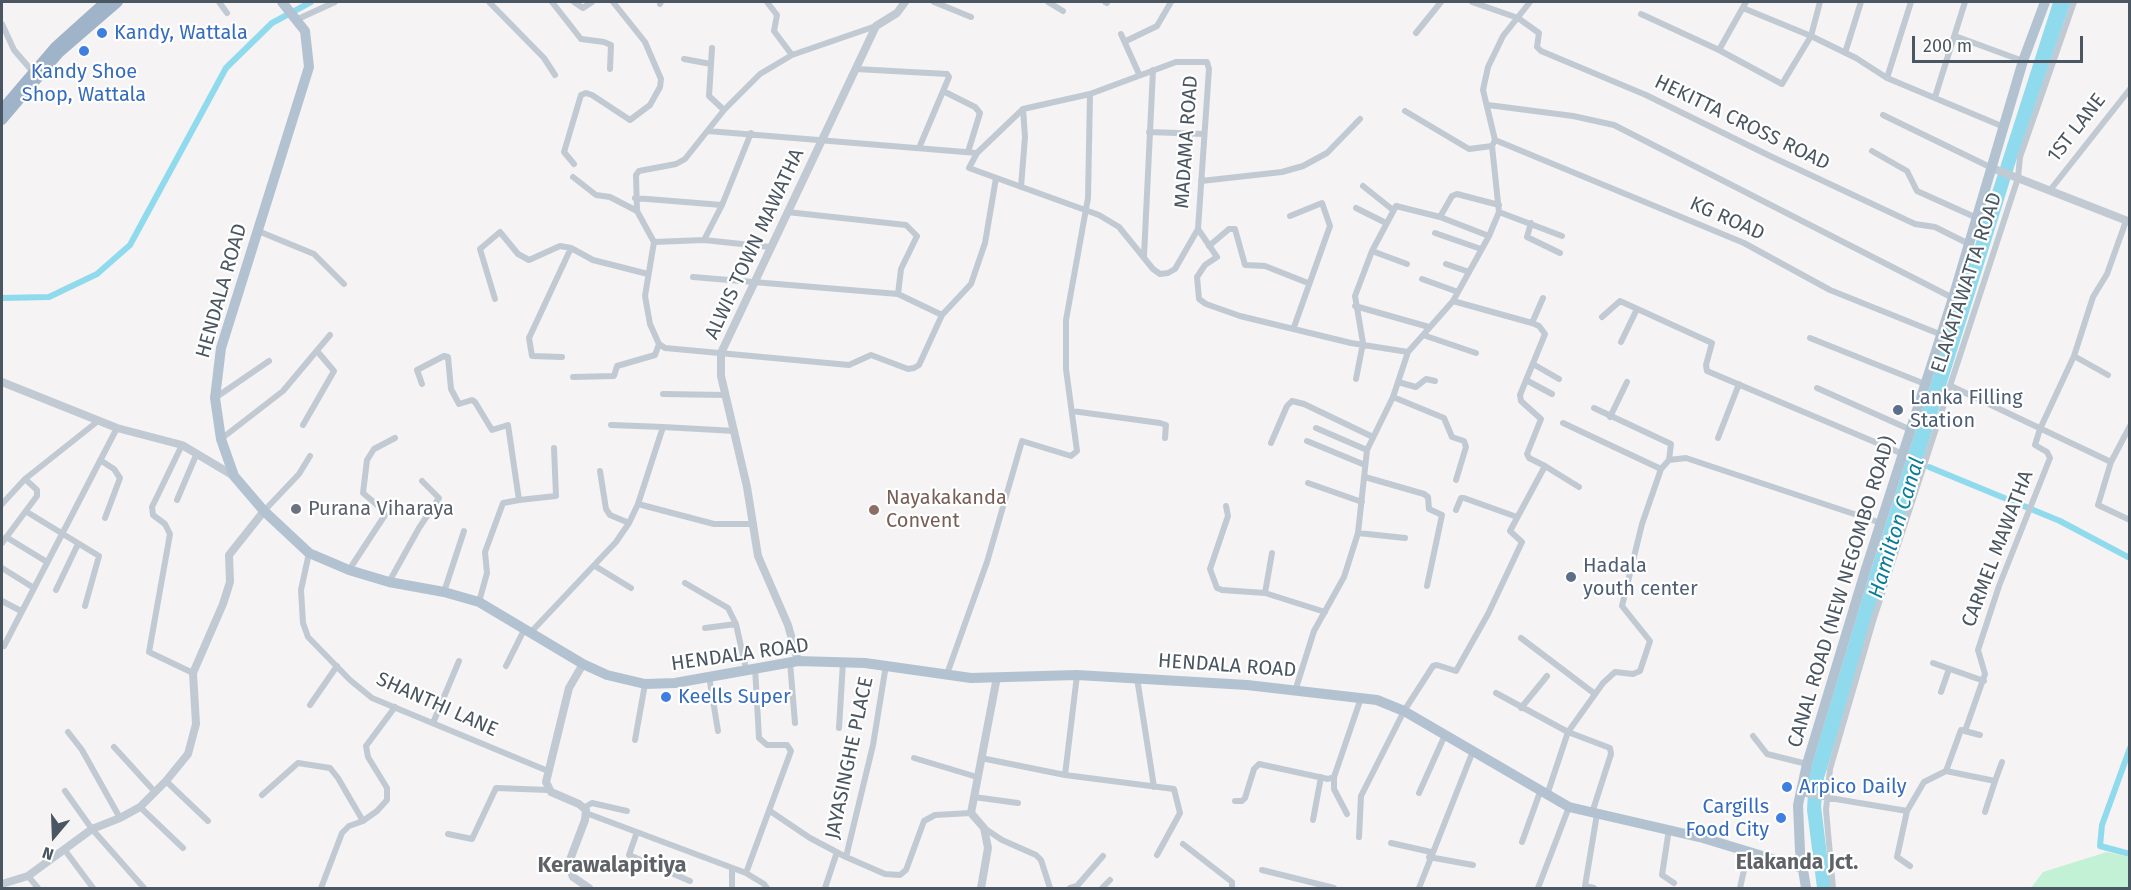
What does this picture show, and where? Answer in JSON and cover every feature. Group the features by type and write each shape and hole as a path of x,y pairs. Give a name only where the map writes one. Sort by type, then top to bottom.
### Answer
{"highway":[{"path":"2,115 33,72 68,33 105,2"},
{"path":"2,115 59,53 118,2"}],"main road":[{"name":"HENDALA ROAD","path":"282,2 297,18 305,31 309,46 309,68 221,348 215,398 221,439 234,476 264,511 309,553 349,570 389,582 444,591 479,602 607,675 645,684 675,683 794,661 843,662 886,665 971,678 1077,675 1137,678 1296,688 1377,699 1404,711 1569,807 1669,829 1802,868"},
{"name":"CANAL ROAD (NEW NEGOMBO ROAD)","path":"1806,888 1800,851 1807,764 1970,244 2023,61 2045,2"},
{"path":"1774,860 1790,859 1800,851"}],"street":[{"path":"219,2 226,13"},
{"path":"297,18 335,2"},
{"path":"489,2 544,58 555,75"},
{"path":"552,2 581,39 611,45 610,69"},
{"path":"574,2 583,8 592,2"},
{"path":"574,164 564,152 581,95 586,93 592,95 630,120 650,105 660,87 661,79 645,42 613,2"},
{"path":"767,2 777,15 774,31 792,55"},
{"name":"ALWIS TOWN MAWATHA","path":"794,661 788,625 758,556 754,524 735,431 724,395 721,353 876,26 897,13 906,2"},
{"path":"934,2 971,17"},
{"path":"1048,2 1063,11"},
{"path":"1126,41 1157,26 1171,2"},
{"path":"1416,33 1441,2"},
{"path":"1472,2 1518,18"},
{"path":"1296,688 1314,632 1344,577 1358,533 1367,450 1394,397 1408,352 1453,301 1489,236 1499,209 1494,143 1488,105 1483,90 1488,68 1503,36 1530,2"},
{"path":"1641,14 1719,50 1782,84 1810,36 1820,2"},
{"path":"1845,53 1862,2"},
{"path":"1887,78 1911,2"},
{"path":"1935,97 1965,2"},
{"name":"ELAKATAWATTA ROAD","path":"1833,888 1825,797 1830,769 1851,692 2018,178 2020,157 2074,2"},
{"path":"1719,50 1745,5 1845,53 1887,78 2004,127"},
{"name":"HEKITTA CROSS ROAD","path":"1518,18 1539,33 1537,47 1541,51 1646,95 1915,224 1935,227 1970,244"},
{"path":"2,24 14,50 33,72"},
{"path":"876,26 792,55 760,74 724,110 686,159 676,164 639,171 636,175 637,211 654,242 645,296 650,324 659,344 665,348 849,365 871,355 908,369 919,365 942,315 971,284 985,243 996,178"},
{"path":"1120,34 1126,41 1139,74"},
{"path":"1955,36 2023,61"},
{"path":"712,48 709,96 724,110"},
{"path":"684,59 711,64"},
{"name":"MADAMA ROAD","path":"1023,109 1090,94 1176,62 1207,62 1209,69 1197,229"},
{"path":"856,69 947,74 949,77 945,92 919,148"},
{"path":"1144,257 1153,70"},
{"name":"1ST LANE","path":"2051,189 2130,89"},
{"path":"945,92 975,107 980,113 968,152"},
{"path":"946,674 987,562 1022,441 1075,455 1077,451 1066,369 1066,320 1087,211 1090,94"},
{"path":"1488,105 1573,116 1614,125 1638,140 1824,230 1953,298"},
{"path":"1023,109 977,153 969,168 1087,211 1119,227 1160,274 1168,273 1175,268 1197,229 1217,257 1205,265 1197,277 1199,299 1206,304 1240,315 1363,344 1408,352"},
{"path":"1021,187 1025,137 1023,109"},
{"path":"1405,111 1469,149 1494,143"},
{"path":"1883,115 1992,168 2051,189 2128,222 2107,274 2092,297 2074,356 2040,429"},
{"path":"1201,181 1282,172 1303,166 1327,153 1360,119"},
{"path":"708,131 977,153"},
{"path":"1149,132 1204,134"},
{"path":"704,240 722,205 751,134"},
{"name":"KG ROAD","path":"1494,143 1744,243 1830,290 1942,335"},
{"path":"1872,151 1906,171 1917,191 1977,218"},
{"path":"573,177 596,195 610,197 637,211"},
{"path":"1363,186 1393,210"},
{"path":"1440,217 1452,196 1456,194 1499,209 1562,236"},
{"path":"635,198 722,205"},
{"path":"1290,216 1322,203 1330,226 1294,327"},
{"path":"1356,378 1363,344 1355,296 1372,252 1393,210 1400,205 1440,217 1489,236"},
{"path":"1356,208 1386,223"},
{"path":"787,212 906,225 917,236 901,268 898,294"},
{"path":"1531,223 1527,237 1560,253"},
{"path":"1209,246 1229,229 1235,229 1245,265 1265,266 1308,283"},
{"path":"258,231 314,254 344,284"},
{"path":"495,299 480,249 497,232 504,235 518,254 529,260 560,246 571,248 593,260 648,274"},
{"path":"1435,233 1481,249"},
{"path":"654,242 704,240 770,247"},
{"path":"562,357 532,356 529,338 571,248"},
{"path":"1372,252 1407,264"},
{"path":"1446,264 1469,272"},
{"path":"693,277 753,284 898,294 942,315"},
{"path":"1422,279 1458,292"},
{"path":"1532,323 1543,298"},
{"path":"1453,301 1532,323 1539,326 1545,334 1520,395 1521,401 1541,419 1527,454 1529,458 1579,487"},
{"path":"1602,317 1614,303 1620,301 1712,343 1706,365 1707,371 1903,454"},
{"path":"1355,306 1429,327"},
{"path":"1621,342 1637,309"},
{"path":"1423,334 1476,353"},
{"path":"221,439 283,391 330,335"},
{"path":"1810,338 1925,384"},
{"path":"573,378 614,376 617,366 655,355 659,344"},
{"path":"303,424 334,371 316,351"},
{"path":"422,384 417,370 444,356 447,357 451,389 459,404 472,400 476,402 492,430 508,425 519,500"},
{"path":"2074,356 2108,375"},
{"path":"215,398 269,361"},
{"path":"1533,364 1559,379"},
{"path":"1398,382 1416,387 1426,379 1435,381"},
{"path":"1527,380 1552,394"},
{"path":"1610,417 1627,381"},
{"path":"2,382 117,428 182,445 234,476"},
{"path":"1718,438 1738,384"},
{"path":"1951,386 2111,462"},
{"path":"1817,388 1911,430"},
{"path":"663,394 724,395"},
{"path":"1394,397 1444,418 1452,437 1464,441 1466,447 1455,480"},
{"path":"1270,443 1287,406 1292,401 1304,404 1373,437"},
{"path":"1594,408 1671,444 1670,460"},
{"path":"1072,411 1160,423 1166,425 1165,438"},
{"path":"2,504 25,479 98,421"},
{"path":"1563,423 1661,469"},
{"path":"611,425 735,431"},
{"path":"2130,426 2111,462 2098,505 2130,520"},
{"path":"506,666 529,629 589,569 595,566 629,523 638,504 663,427"},
{"path":"4,646 117,428"},
{"path":"1316,428 1367,450"},
{"name":"CARMEL MAWATHA","path":"1984,681 1984,667 1978,650 1999,586 2050,458 2047,452 2035,445 2040,429"},
{"path":"349,570 385,515 383,510 363,493 367,460 374,449 395,438"},
{"path":"1307,441 1365,465"},
{"path":"182,445 152,507 153,515 165,524 170,534 149,652 193,673"},
{"path":"479,602 487,573 485,552 503,503 556,496 554,448"},
{"path":"177,500 196,453"},
{"path":"2,884 28,876 92,829 140,807 166,781 190,747 196,724 193,673 230,582 229,555 264,511 299,474 310,456"},
{"path":"1522,842 1568,732 1610,674 1615,672 1633,674 1640,671 1650,641 1622,606 1642,524 1661,469 1670,460 1686,458 1881,523"},
{"path":"100,460 114,469 120,478 105,518"},
{"path":"1359,837 1361,796 1404,711 1434,665 1453,671 1457,669 1488,614 1521,545 1520,539 1510,531 1545,466"},
{"path":"600,471 606,509 610,515 629,523"},
{"path":"1365,477 1424,494 1428,497 1429,509 1442,515 1427,586"},
{"path":"2,543 37,496 37,490 25,479"},
{"path":"389,582 419,528 439,498 422,481"},
{"path":"1308,483 1362,502"},
{"path":"1456,510 1461,498 1464,498 1517,518"},
{"path":"638,504 714,524 754,524"},
{"path":"1226,506 1228,516 1210,569 1217,588 1265,593 1325,612"},
{"path":"27,512 97,554 100,559 85,606"},
{"path":"444,591 464,531"},
{"path":"1358,533 1405,538"},
{"path":"6,537 47,562"},
{"path":"56,590 78,544"},
{"name":"SHANTHI LANE","path":"309,553 301,590 303,623 308,637 372,698 548,771"},
{"path":"1265,593 1272,553"},
{"path":"595,566 631,588"},
{"path":"2,568 34,588"},
{"path":"685,583 728,608 751,668 759,738 767,745 787,745 791,751 746,873"},
{"path":"2,601 21,611"},
{"path":"705,628 736,624"},
{"path":"2,630 9,634"},
{"path":"1521,638 1595,694"},
{"path":"433,723 459,661"},
{"path":"794,661 795,723"},
{"path":"839,728 843,662"},
{"path":"548,790 548,771 569,688 583,663"},
{"path":"1933,663 1984,681 1965,731"},
{"name":"JAYASINGHE PLACE","path":"846,856 873,746 886,665"},
{"path":"310,705 338,666"},
{"path":"1941,692 1949,669"},
{"path":"1065,775 1077,675"},
{"path":"709,676 718,731"},
{"path":"1521,708 1547,676"},
{"path":"971,813 997,677"},
{"path":"1137,678 1154,787"},
{"path":"635,740 645,684"},
{"path":"1496,693 1568,732 1610,748 1611,754 1594,813 1584,887 1593,888"},
{"path":"1347,813 1334,789 1334,777 1360,698"},
{"path":"321,888 342,833 349,826 363,821 387,800 388,793 368,757 366,747 395,707"},
{"path":"1946,771 1961,730 1980,735"},
{"path":"68,732 81,750 120,818"},
{"path":"1419,793 1445,735"},
{"path":"1752,736 1767,754 1807,764"},
{"path":"114,747 155,792"},
{"path":"1419,888 1473,750"},
{"path":"914,758 977,777"},
{"path":"981,758 1065,775 1174,789 1180,810 1177,822 1157,855"},
{"path":"1985,812 2002,762"},
{"path":"262,795 298,763 330,768 363,821"},
{"path":"1235,801 1242,801 1245,798 1254,769 1259,764 1322,777 1334,777"},
{"path":"1910,866 1897,857 1907,811 1924,782 1946,771 1995,781"},
{"path":"1313,820 1322,777"},
{"path":"166,781 208,821"},
{"path":"448,834 472,839 496,788 548,790 585,810 637,832 746,873 767,888"},
{"path":"65,791 92,829 144,888"},
{"path":"1803,794 1907,811"},
{"path":"974,797 1018,803"},
{"path":"589,888 573,877 568,865 585,810 592,803 627,811"},
{"path":"140,807 183,848"},
{"path":"1538,888 1569,807"},
{"path":"770,812 837,852 885,874 900,875 906,870 924,821 935,815 971,813"},
{"path":"971,813 984,828 1002,840 1036,855 1041,860 1050,888"},
{"path":"981,888 988,848 984,828"},
{"path":"1669,829 1662,875 1674,884"},
{"path":"637,832 628,855 690,881"},
{"path":"1391,843 1473,865"},
{"path":"1183,844 1232,882 1232,888"},
{"path":"64,849 93,888"},
{"path":"825,888 837,852"},
{"path":"1740,888 1748,852"},
{"path":"1070,888 1077,886 1103,856"},
{"path":"732,869 732,888"},
{"path":"1262,870 1334,888"},
{"path":"28,876 38,888"},
{"path":"1102,888 1110,880"}],"green space":[{"path":"2107,852 2129,857 2129,888 2031,888 2043,872"}],"water":[{"name":"Hamilton Canal","path":"2053,2 2071,2 2017,158 1824,778 1821,806 1831,888 1817,888 1807,810 1809,774 1869,576"}],"waterway":[{"path":"2,298 49,297 97,274 130,245 226,68 272,23 311,2"},
{"name":"Hamilton Canal","path":"1929,467 2060,521 2130,558"},
{"path":"2130,748 2102,825 2100,846 2130,854"}],"place":[{"name":"Kandy, Wattala","path":"102,33"},
{"name":"Kandy Shoe Shop, Wattala","path":"84,51"},
{"name":"Lanka Filling Station","path":"1898,410"},
{"name":"Purana Viharaya","path":"296,509"},
{"name":"Nayakakanda Convent","path":"874,510"},
{"name":"Hadala youth center","path":"1571,577"},
{"name":"Keells Super","path":"666,697"},
{"name":"Arpico Daily","path":"1787,787"},
{"name":"Cargills Food City","path":"1781,818"}],"district":[{"name":"Elakanda Jct.","path":"1797,863"},
{"name":"Kerawalapitiya","path":"612,866"}]}
